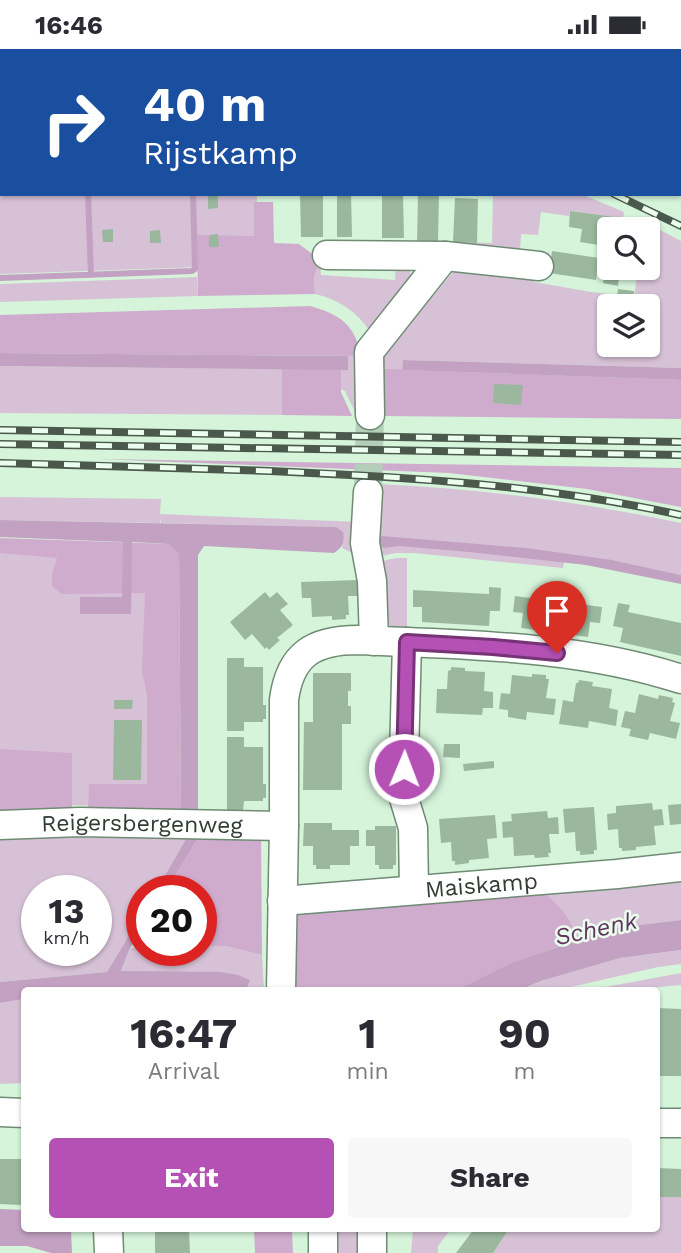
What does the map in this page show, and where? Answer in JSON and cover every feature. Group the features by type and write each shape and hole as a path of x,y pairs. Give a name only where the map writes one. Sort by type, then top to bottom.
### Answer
{"street":[{"path":"327,255 445,256 539,266"},
{"path":"370,415 369,352 445,256"},
{"path":"368,492 365,543 372,581 374,641"},
{"path":"281,987 284,700 291,671 309,650 340,640 532,650 607,659 681,679"},
{"path":"407,642 403,795 413,828 414,890"},
{"name":"Reigersbergenweg","path":"0,825 80,822 284,826"},
{"name":"Maiskamp","path":"282,901 681,867"},
{"path":"0,1112 21,1113"},
{"path":"660,1123 681,1123"},
{"path":"108,1232 108,1253"},
{"path":"323,1232 323,1253"},
{"path":"372,1232 372,1253"}],"shaded area":[{"path":"0,196 257,196 257,265 0,274"},
{"path":"493,196 586,196 624,212 623,217 615,217 570,211 569,216 541,212 538,235 521,234 520,252 460,248 453,242 492,243"},
{"path":"254,202 273,202 274,243 299,244 320,260 314,277 315,294 198,296 197,235 254,236"},
{"path":"660,230 681,241 681,368 403,360 402,370 385,370 385,391 376,391 377,360 457,267 527,273 534,282 608,294 597,294 597,357 660,357 660,294 635,294 636,280 660,280"},
{"path":"320,260 321,275 395,280 396,260 409,268 412,280 371,333 347,307 315,294 314,277"},
{"path":"197,277 198,296 0,302 0,284"},
{"path":"310,306 344,322 355,336 361,356 0,353 0,315"},
{"path":"0,353 348,356 348,370 0,366"},
{"path":"348,356 361,356 357,416 345,391 341,389 341,369 347,369"},
{"path":"403,360 681,368 681,380 402,370"},
{"path":"0,366 282,369 282,415 0,413"},
{"path":"282,369 341,369 341,392 352,416 282,415"},
{"path":"385,369 681,380 681,419 384,416"},
{"path":"99,459 681,468 681,507 587,489 449,473"},
{"path":"380,484 531,497 681,523 681,575 612,560 564,562 563,568 414,553 395,553 374,558"},
{"path":"0,497 161,499 160,514 358,522 356,555 342,548 344,540 336,527 161,523 160,518 160,523 0,520"},
{"path":"0,520 336,527 343,532 343,544 334,553 204,546 198,555 198,810 181,810 179,555 169,544 132,542 131,614 80,614 80,597 122,597 123,542 0,537"},
{"path":"382,536 526,548 612,560 681,575 681,584 586,565 400,546 384,548 378,544 377,538"},
{"path":"0,538 170,544 179,555 181,810 88,810 89,784 147,784 147,695 142,671 145,593 62,594 52,586 52,574 57,558 0,553"},
{"path":"0,539 169,545 179,807 0,804"},
{"path":"407,558 407,631 391,628 388,623 386,579 382,561"},
{"path":"0,749 72,753 72,818 0,818"},
{"path":"184,830 186,839 165,875 126,875 126,941 112,964 112,875 21,875 21,966 111,966 107,972 0,982 0,832"},
{"path":"184,830 198,831 197,840 176,875 165,875 186,839"},
{"path":"198,831 261,834 262,955 217,946 217,875 176,875 197,840"},
{"path":"681,873 681,920 615,928 576,941 575,931 537,886"},
{"path":"537,886 567,917 576,941 510,963 462,987 290,987 288,931 297,911"},
{"path":"681,920 681,950 620,958 527,987 462,987 510,963 615,928"},
{"path":"126,941 126,958 121,971 221,972 250,980 247,987 21,987 21,1000 0,1003 0,982 107,972"},
{"path":"217,946 225,946 262,955 264,987 246,987 221,972 121,972 126,959 126,966 217,966"},
{"path":"681,950 681,964 571,987 528,987 541,981 620,958"},
{"path":"681,973 681,985 605,987"},
{"path":"21,1000 21,1083 0,1084 0,1003"},
{"path":"660,1197 681,1197 681,1253 493,1253 507,1232 660,1232"},
{"path":"0,1209 21,1210 21,1232 71,1232 72,1253 51,1253 27,1246 0,1246"},
{"path":"254,1232 292,1232 293,1253 255,1253"},
{"path":"334,1232 365,1232 364,1253 334,1253"},
{"path":"413,1232 449,1232 438,1246 438,1253 411,1253"}],"building":[{"path":"208,196 218,196 218,208 208,209"},
{"path":"300,196 323,196 323,237 301,237"},
{"path":"337,196 351,196 352,237 337,237"},
{"path":"382,196 403,196 404,238 382,238"},
{"path":"418,196 439,196 438,242 417,242"},
{"path":"455,198 478,199 477,243 453,242"},
{"path":"570,211 615,217 597,217 597,245 580,242 582,229 569,227"},
{"path":"113,229 113,242 103,242 102,230"},
{"path":"160,230 161,243 150,243 150,231"},
{"path":"218,234 219,247 209,247 209,235"},
{"path":"552,251 597,258 596,280 549,273"},
{"path":"604,280 619,280 618,286 603,283"},
{"path":"618,289 634,291 634,294 617,294"},
{"path":"494,384 523,385 521,405 493,403"},
{"path":"357,580 358,596 348,596 349,615 346,615 346,619 332,620 332,616 312,617 311,598 302,598 301,582"},
{"path":"489,587 501,588 500,611 490,611 489,626 422,622 422,607 413,607 413,590 489,594"},
{"path":"265,592 270,598 277,592 288,604 280,610 293,625 277,638 280,640 269,650 252,634 245,640 230,622"},
{"path":"515,596 602,607 600,623 590,622 588,637 521,628 523,613 513,612"},
{"path":"618,603 630,605 628,612 681,623 681,656 620,642 623,628 613,626"},
{"path":"227,658 244,658 244,667 263,667 263,705 266,705 266,719 263,719 263,722 244,722 244,731 227,731"},
{"path":"451,667 485,672 484,691 493,692 493,708 483,708 482,715 436,713 437,689 447,689 448,671"},
{"path":"313,673 351,673 348,706 351,706 351,724 342,724 342,790 303,790 304,722 313,722"},
{"path":"532,674 546,675 546,679 549,679 546,698 556,699 554,715 527,712 526,720 508,717 508,710 499,709 501,693 510,694 512,675 532,677"},
{"path":"579,680 593,682 592,686 612,689 609,708 618,710 616,726 589,721 588,728 559,724 563,700 573,702 576,683"},
{"path":"639,694 658,699 659,695 673,698 672,702 675,703 670,721 680,723 676,739 650,733 648,740 629,736 631,729 621,727 625,711 635,713"},
{"path":"114,700 133,700 132,709 114,709"},
{"path":"114,720 142,720 141,780 113,780"},
{"path":"227,737 244,737 244,747 263,747 263,784 266,784 266,798 263,798 263,801 244,801 243,811 227,811"},
{"path":"444,744 460,744 460,758 443,757"},
{"path":"494,761 494,768 464,771 463,764"},
{"path":"652,803 653,810 662,809 664,825 654,826 656,845 622,851 622,848 619,848 618,829 608,830 607,814 616,813 616,806"},
{"path":"681,804 681,824 670,825 668,805"},
{"path":"594,807 597,850 594,850 594,854 580,855 580,851 576,851 575,832 565,833 563,809"},
{"path":"547,811 548,818 558,817 559,834 549,834 549,857 514,856 513,837 503,838 502,822 512,821 511,814"},
{"path":"495,815 497,838 487,839 489,858 455,865 455,861 452,861 451,842 441,843 439,819"},
{"path":"304,823 332,823 332,830 359,830 359,846 350,846 350,865 330,865 330,869 316,869 316,865 313,865 313,846 303,846"},
{"path":"375,826 396,826 396,865 393,865 393,869 379,869 379,865 375,865 375,846 366,846 366,830 375,830"},
{"path":"660,1008 681,1009 681,1076 660,1076"},
{"path":"0,1159 21,1159 21,1205 0,1204"},
{"path":"660,1168 681,1169 681,1197 660,1197"},
{"path":"155,1232 189,1232 190,1253 155,1253"},
{"path":"472,1232 507,1232 493,1253 456,1253"}],"waterway":[{"path":"88,196 91,275"},
{"path":"0,278 192,271 195,269 193,196"}],"tunnel":[{"path":"368,492 370,415"}],"railway":[{"path":"618,196 681,226"},
{"path":"0,430 681,442"},
{"path":"0,444 681,455"},
{"path":"0,463 374,476 528,489 681,515"}],"route":[{"path":"404,769 407,642 557,653"}],"water label":[{"name":"Schenk","path":"596,929"}]}
